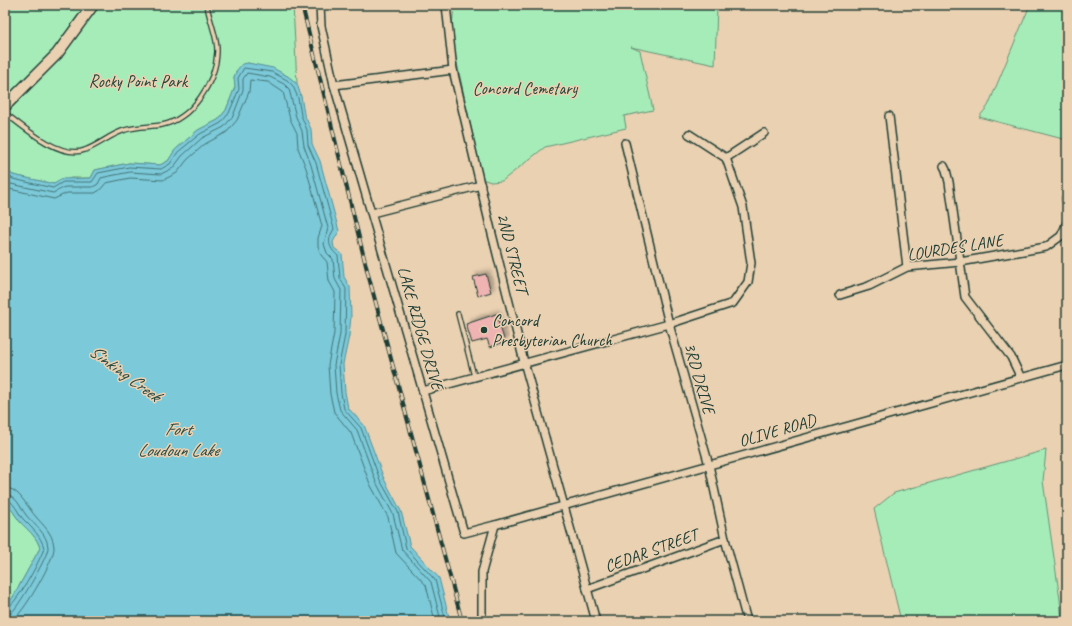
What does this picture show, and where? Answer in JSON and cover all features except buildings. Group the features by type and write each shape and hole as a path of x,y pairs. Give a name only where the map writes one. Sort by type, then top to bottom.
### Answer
{"main road":[{"path":"5,106 58,54 93,5"}],"street":[{"name":"LAKE RIDGE DRIVE","path":"320,5 321,26 334,85 464,533 495,525"},
{"name":"2ND STREET","path":"446,5 453,70 524,362 596,621"},
{"path":"334,85 453,70"},
{"path":"889,116 907,267"},
{"path":"726,158 764,133"},
{"path":"423,391 524,362 669,324 734,303 748,282 751,263 743,207 726,158 689,134"},
{"name":"3RD DRIVE","path":"625,143 669,324 709,465 725,539 747,621"},
{"path":"944,166 949,182 965,297 1011,357 1021,378"},
{"path":"372,213 481,185"},
{"name":"LOURDES LANE","path":"840,295 869,286 907,267 960,262 1046,247 1061,236 1067,223"},
{"name":"OLIVE ROAD","path":"495,525 1067,365"},
{"path":"482,621 482,572 495,525"},
{"name":"CEDAR STREET","path":"587,588 725,539"}],"lane":[{"path":"5,113 41,139 63,150 74,152 83,151 97,146 125,130 162,125 177,120 186,113 199,98 210,80 215,67 217,51 216,42 207,5"},
{"path":"458,314 474,376"}],"green space":[{"path":"5,5 85,5 53,51 5,100"},
{"name":"Rocky Point Park","path":"98,5 293,5 297,84 280,72 248,63 237,70 234,77 235,87 226,110 218,120 198,130 175,150 168,161 160,165 129,163 95,170 91,178 71,178 54,184 13,175 5,169 5,115 61,57"},
{"name":"Concord Cemetary","path":"447,5 717,5 715,65 631,47 640,51 653,110 624,116 626,128 545,147 502,181 491,182 482,179 451,35 454,7"},
{"path":"1030,5 1067,5 1067,140 979,117 988,106"},
{"path":"1046,450 1043,481 1062,621 901,621 874,509 894,493"},
{"path":"5,502 21,523 35,537 40,548 13,597 5,608"}],"water":[{"name":"Fort Loudoun Lake","path":"248,63 273,68 289,77 297,84 304,114 311,129 312,144 320,161 339,231 333,242 334,248 342,254 344,277 350,287 351,316 349,336 343,364 348,408 364,425 384,479 401,511 410,546 439,578 450,621 5,621 5,608 13,597 40,548 35,537 21,523 5,502 5,169 13,175 54,184 62,179 91,178 95,170 129,163 160,165 168,161 175,150 198,130 218,120 226,110 235,87 234,77 237,70 242,64"}],"railway":[{"path":"302,5 368,274 462,621"}],"place":[{"name":"Concord Presbyterian Church","path":"484,330"}],"water label":[{"name":"Sinking Creek","path":"125,373"}]}
